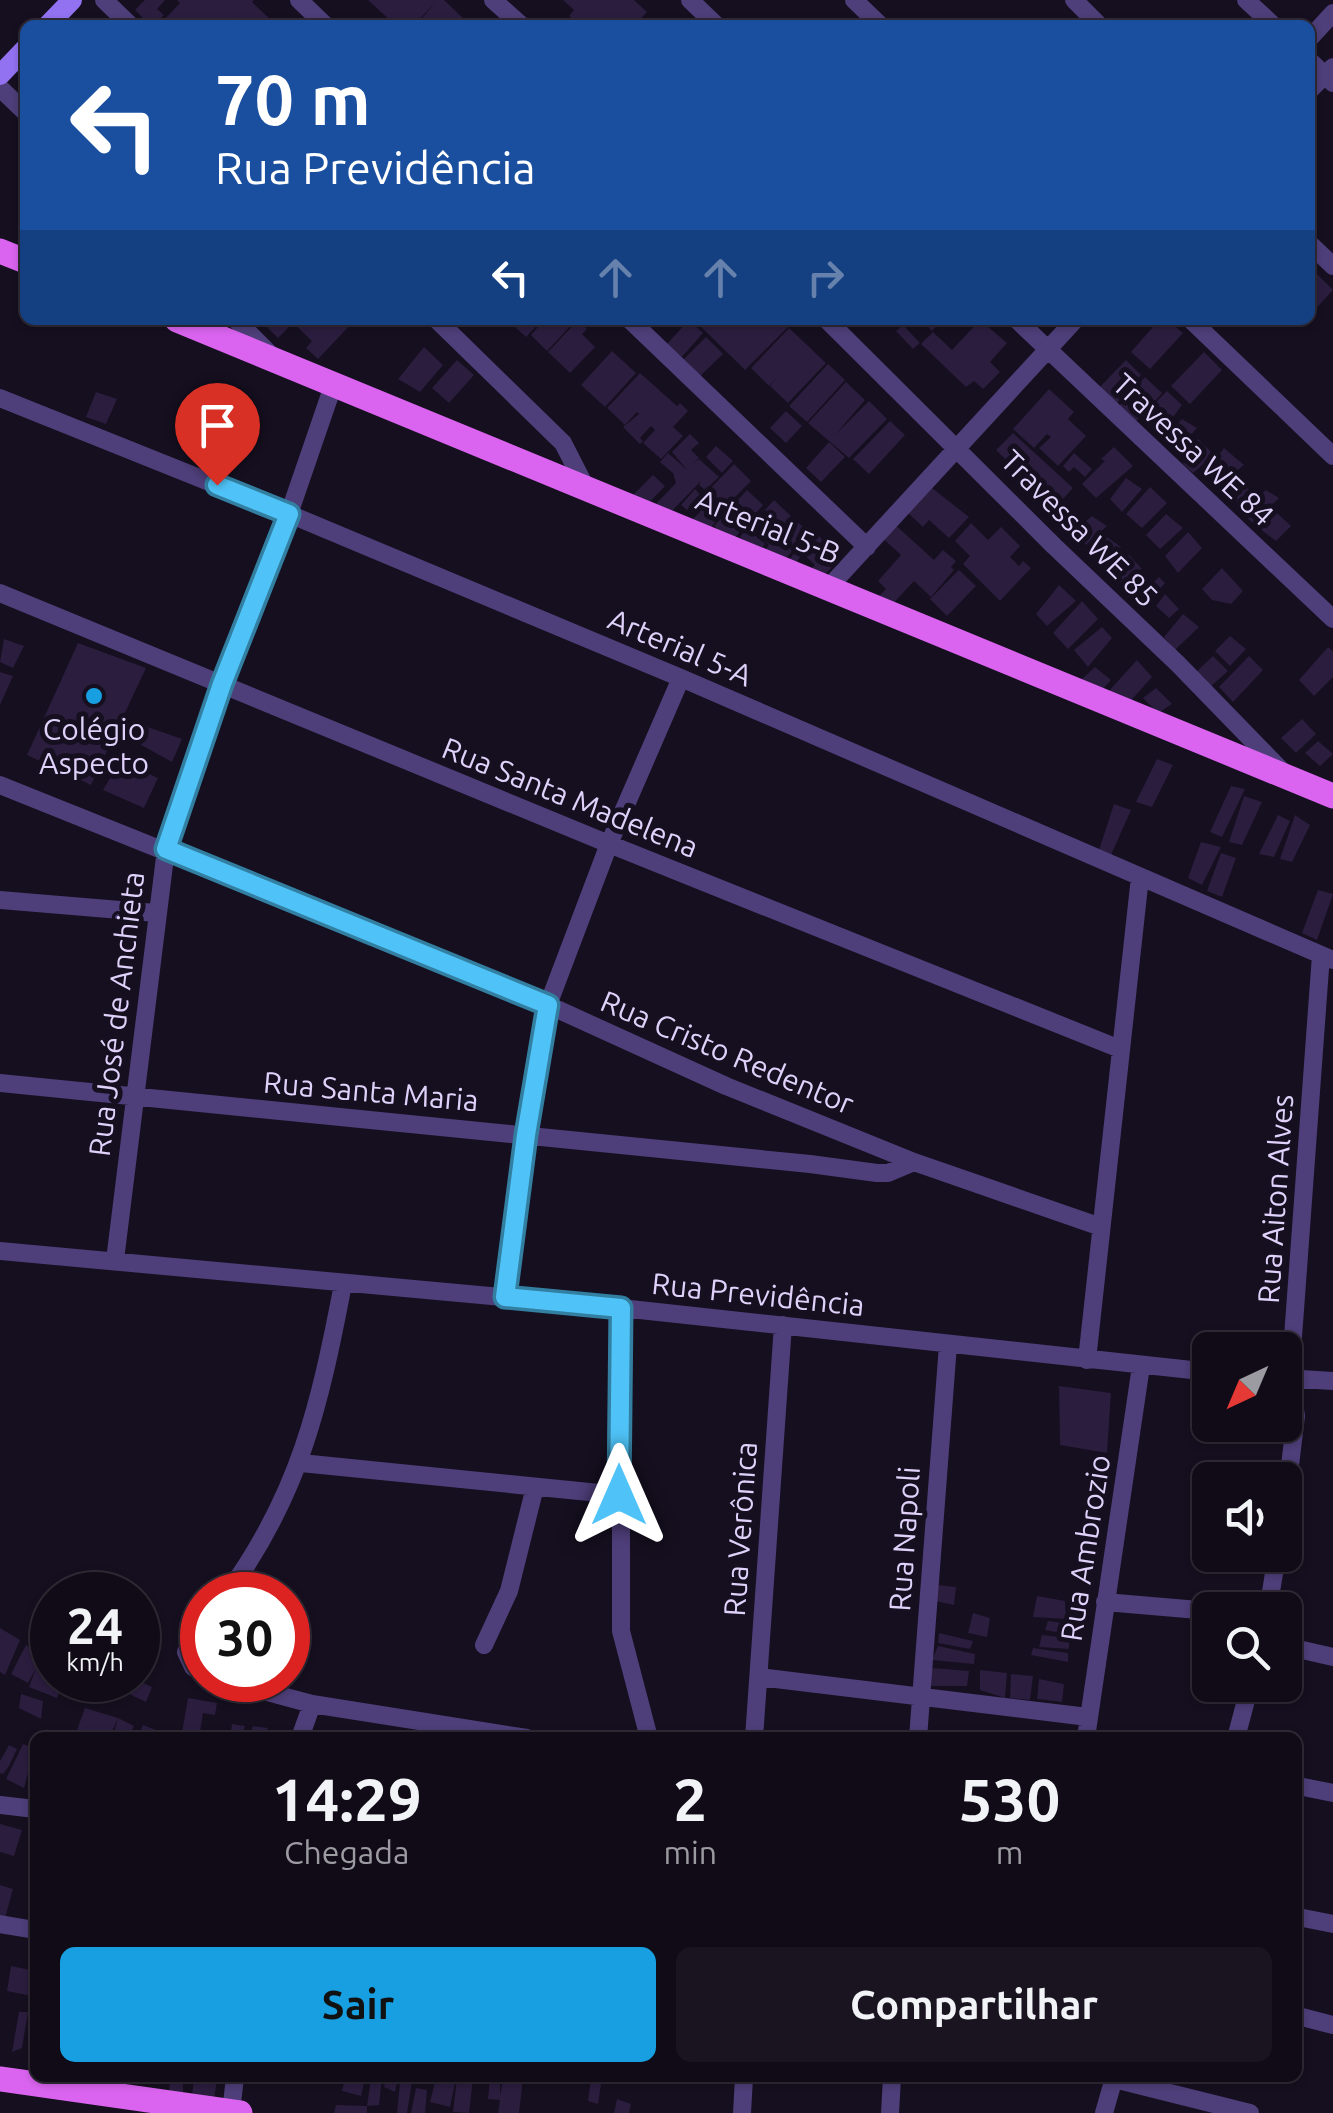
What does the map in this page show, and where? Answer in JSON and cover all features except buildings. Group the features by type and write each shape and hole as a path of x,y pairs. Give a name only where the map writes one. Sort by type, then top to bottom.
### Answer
{"main road":[{"name":"Arterial 5-B","path":"190,325 1333,796"},
{"path":"0,2079 235,2112"}],"street":[{"path":"53,20 72,0"},
{"path":"104,0 125,20"},
{"path":"298,0 320,20"},
{"path":"494,0 516,20"},
{"path":"690,0 711,20"},
{"path":"854,0 875,20"},
{"path":"1074,0 1094,20"},
{"path":"1246,0 1268,20"},
{"path":"1315,33 1333,13"},
{"path":"0,74 20,54"},
{"path":"0,88 20,107"},
{"path":"241,325 274,358"},
{"path":"441,325 563,443 586,488"},
{"path":"635,325 866,547"},
{"name":"Travessa WE 85","path":"832,325 1290,780"},
{"name":"Travessa WE 84","path":"1022,325 1333,619"},
{"path":"829,588 1070,325"},
{"path":"1197,325 1333,456"},
{"name":"Rua José de Anchieta","path":"115,1260 166,849 222,684 289,514 334,384"},
{"name":"Arterial 5-A","path":"0,398 681,678 1327,957"},
{"name":"Rua Santa Madelena","path":"0,594 1120,1049"},
{"path":"505,1297 548,1005 609,844 681,678"},
{"name":"Rua Cristo Redentor","path":"0,785 548,1005 726,1086 914,1162 1101,1227"},
{"path":"1087,1360 1140,877"},
{"path":"0,900 156,913"},
{"name":"Rua Aiton Alves","path":"1292,1332 1327,957"},
{"name":"Rua Santa Maria","path":"0,1083 877,1174 914,1162"},
{"name":"Rua Previdência","path":"0,1252 621,1308 1192,1370"},
{"path":"241,1572 273,1525 301,1462 324,1385 343,1284"},
{"path":"621,1308 621,1631 647,1732"},
{"name":"Rua Verônica","path":"754,1732 784,1325"},
{"name":"Rua Napoli","path":"918,1732 948,1345"},
{"name":"Rua Ambrozio","path":"1087,1732 1141,1366"},
{"path":"1302,1379 1333,1380"},
{"path":"301,1462 619,1495"},
{"path":"484,1645 510,1591 535,1487"},
{"path":"1105,1602 1192,1609"},
{"path":"1302,1650 1333,1657"},
{"path":"759,1677 1088,1717"},
{"path":"304,1702 489,1732"},
{"path":"1238,1732 1246,1702"},
{"path":"302,1732 312,1704"},
{"path":"1302,1787 1333,1793"},
{"path":"0,1805 30,1809"},
{"path":"1302,1917 1333,1924"},
{"path":"0,1924 30,1929"},
{"path":"1302,2017 1333,2024"},
{"path":"235,2082 235,2112"},
{"path":"742,2113 744,2082"},
{"path":"890,2113 892,2082"},
{"path":"1104,2113 1113,2082"},
{"path":"1130,2082 1250,2113"}],"place":[{"name":"Colégio Aspecto","path":"94,696"}],"route":[{"path":"217,485 289,514 222,684 166,849 548,1005 505,1297 621,1308 619,1495"}]}
